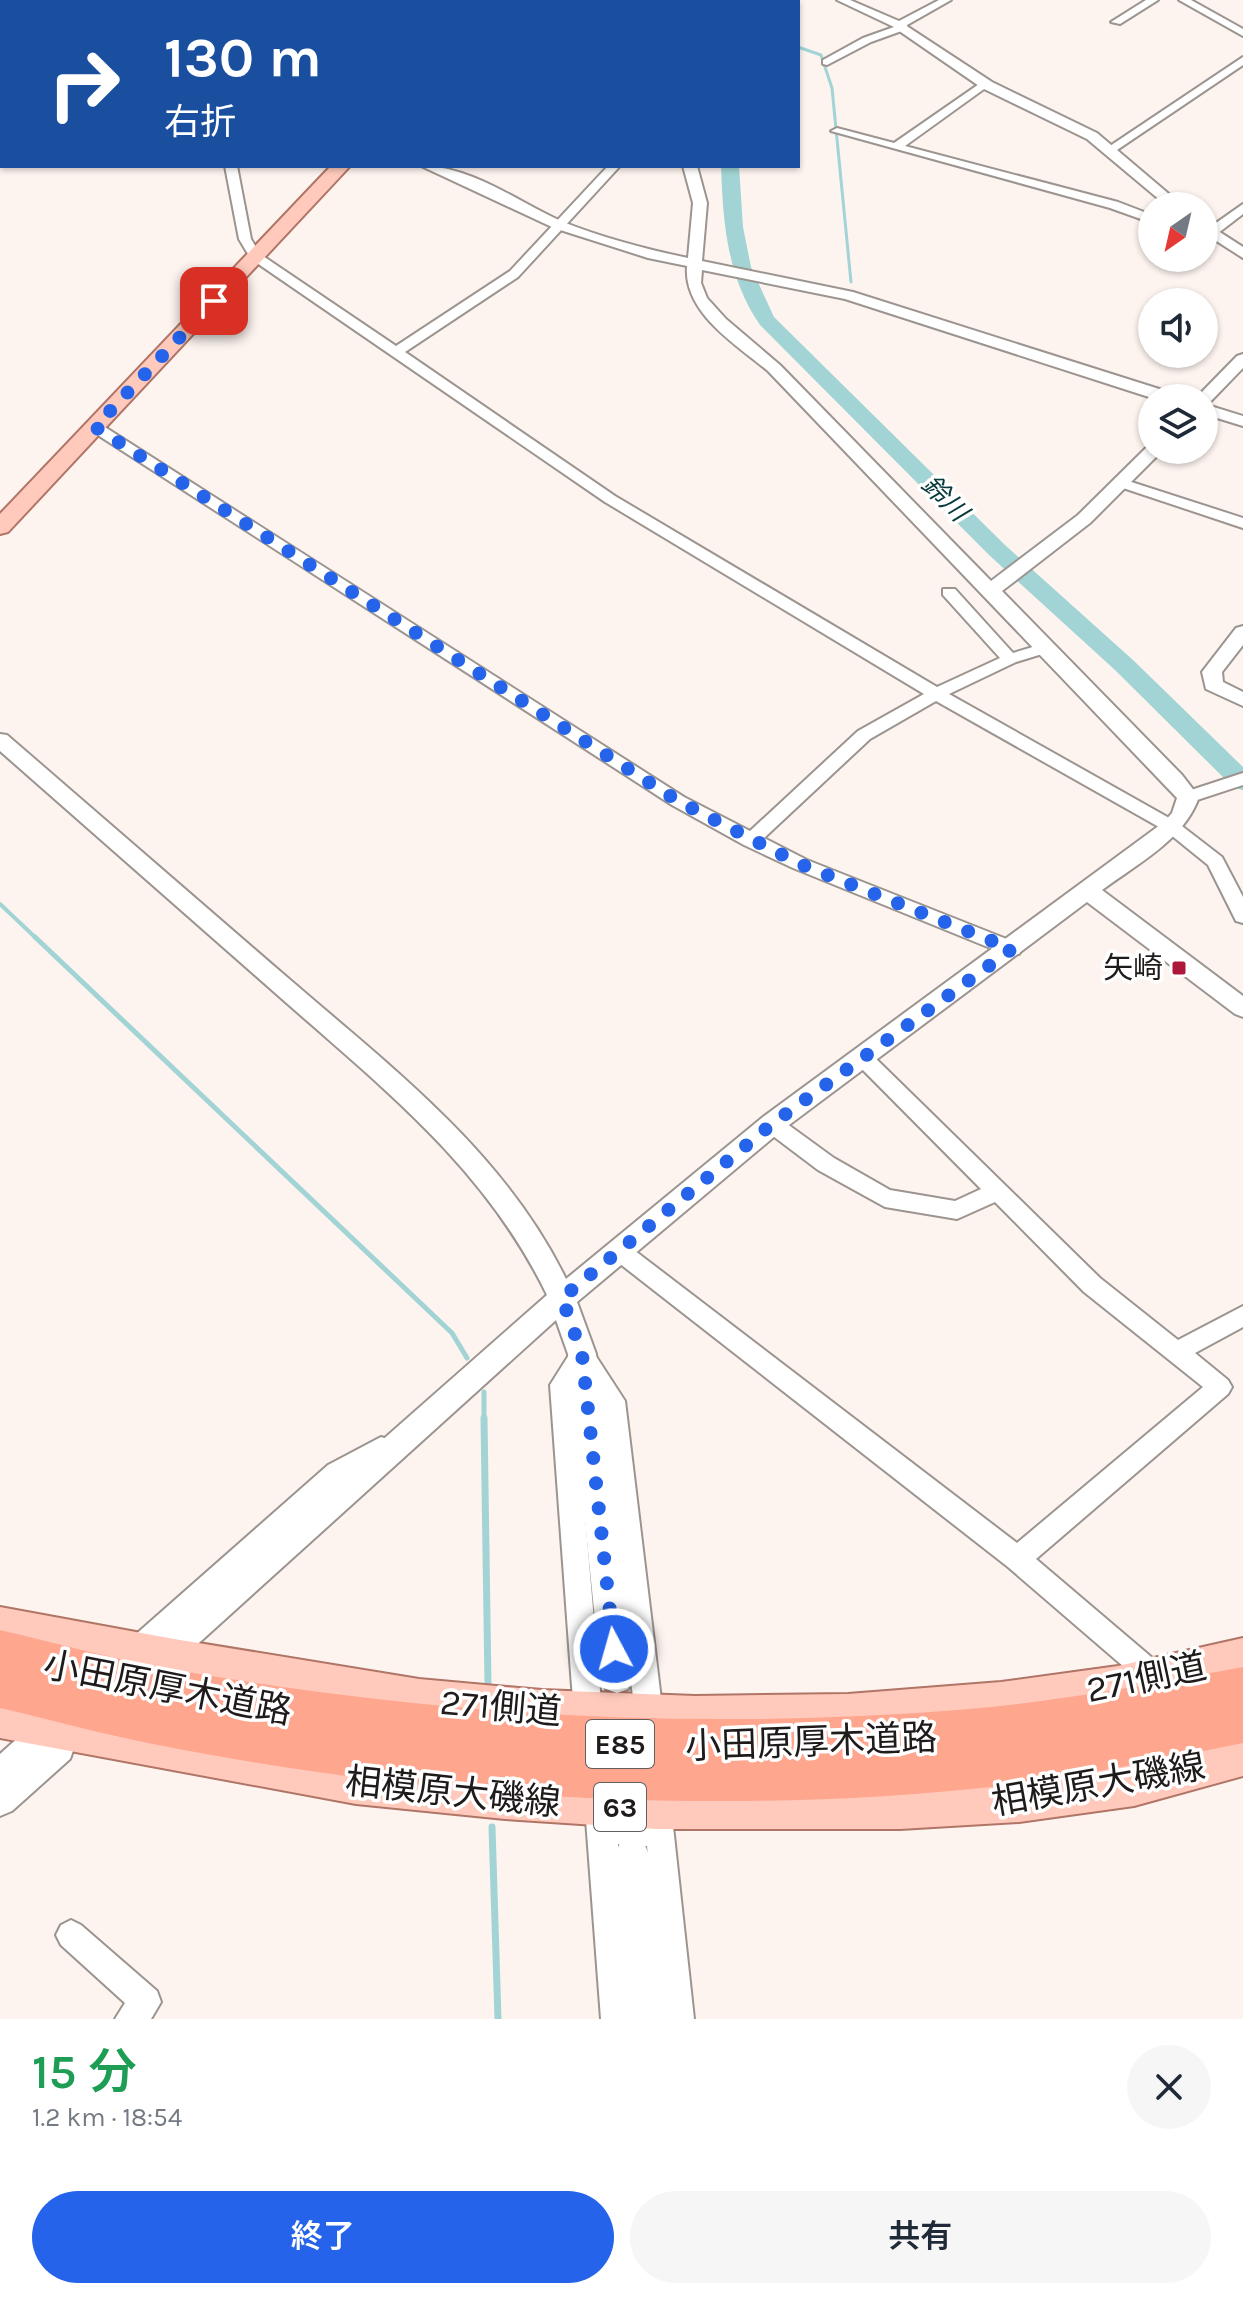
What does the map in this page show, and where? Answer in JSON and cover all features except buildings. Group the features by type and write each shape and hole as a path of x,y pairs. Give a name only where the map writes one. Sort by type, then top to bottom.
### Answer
{"highway":[{"name":"小田原厚木道路","path":"0,1653 152,1689 350,1721 503,1738 669,1747 885,1742 1026,1729 1243,1690"},
{"name":"小田原厚木道路","path":"0,1685 143,1718 348,1751 505,1769 666,1777 909,1770 1073,1753 1243,1719"}],"main road":[{"path":"0,527 339,168"},
{"name":"271側道","path":"0,1625 135,1652 463,1704 587,1698 878,1712 1079,1692 1243,1657"},
{"name":"相模原大磯線","path":"0,1718 54,1738 356,1783 630,1829 1019,1801 1134,1785 1243,1756"}],"street":[{"path":"842,0 901,26 986,84 1077,128 1110,150 1160,192"},
{"path":"915,0 941,3"},
{"path":"1116,22 1153,0"},
{"path":"1184,0 1243,33"},
{"path":"827,62 941,3"},
{"path":"1110,150 1243,60"},
{"path":"896,147 986,84"},
{"path":"837,131 1138,214"},
{"path":"231,168 245,239 255,256 610,499 936,694 1172,827 1215,861 1243,916"},
{"path":"434,168 472,182 559,225 653,255 848,295 939,327 1138,388"},
{"path":"396,352 514,274 612,168"},
{"path":"691,168 700,203 702,265 693,283 710,312 774,368 993,588 1188,797"},
{"path":"1218,222 1243,208"},
{"path":"1218,235 1243,254"},
{"path":"1218,384 1243,359"},
{"path":"1218,413 1243,421"},
{"path":"95,427 678,801 750,841 800,864 1012,949"},
{"path":"993,588 1044,551 1140,464"},
{"path":"1122,483 1243,523"},
{"path":"949,592 1010,659"},
{"path":"1243,632 1212,672 1213,685 1243,700"},
{"path":"750,841 864,735 936,694 1010,659 1046,648"},
{"path":"0,740 436,1120 507,1202 540,1253 562,1298 582,1354 617,1678"},
{"path":"1188,797 1243,779"},
{"path":"179,1640 618,1250 699,1188 772,1124 1012,949 1172,827 1182,815 1188,797"},
{"path":"1086,890 1243,1008"},
{"path":"863,1058 1092,1285 1220,1387 1017,1559"},
{"path":"772,1124 826,1164 885,1198 957,1210 998,1191"},
{"path":"618,1250 1017,1559 1154,1676"},
{"path":"1174,1353 1243,1316"},
{"path":"582,1354 562,1385 587,1698"},
{"path":"582,1354 613,1401 648,1703"},
{"path":"135,1652 337,1473 414,1430"},
{"path":"0,1773 54,1738"},
{"path":"0,1799 54,1738"},
{"path":"616,2019 630,1829"},
{"path":"630,1829 648,2019"},
{"path":"630,1829 679,2019"},
{"path":"71,1935 146,2002 130,2019"}],"waterway":[{"path":"800,48 821,55 832,88 851,282"},
{"name":"鈴川","path":"730,168 734,227 741,267 756,304 767,321 997,550 1124,665 1243,782"},
{"path":"0,904 37,939"},
{"path":"35,937 452,1333 467,1358"},
{"path":"484,1392 484,1418"},
{"path":"484,1418 488,1685"},
{"path":"492,1827 498,2019"}],"place":[{"name":"矢崎","path":"1179,968"}],"route":[{"path":"214,301 95,427 678,801 750,841 800,864 1012,949 772,1124 699,1188 562,1298 582,1354 614,1649"}]}
